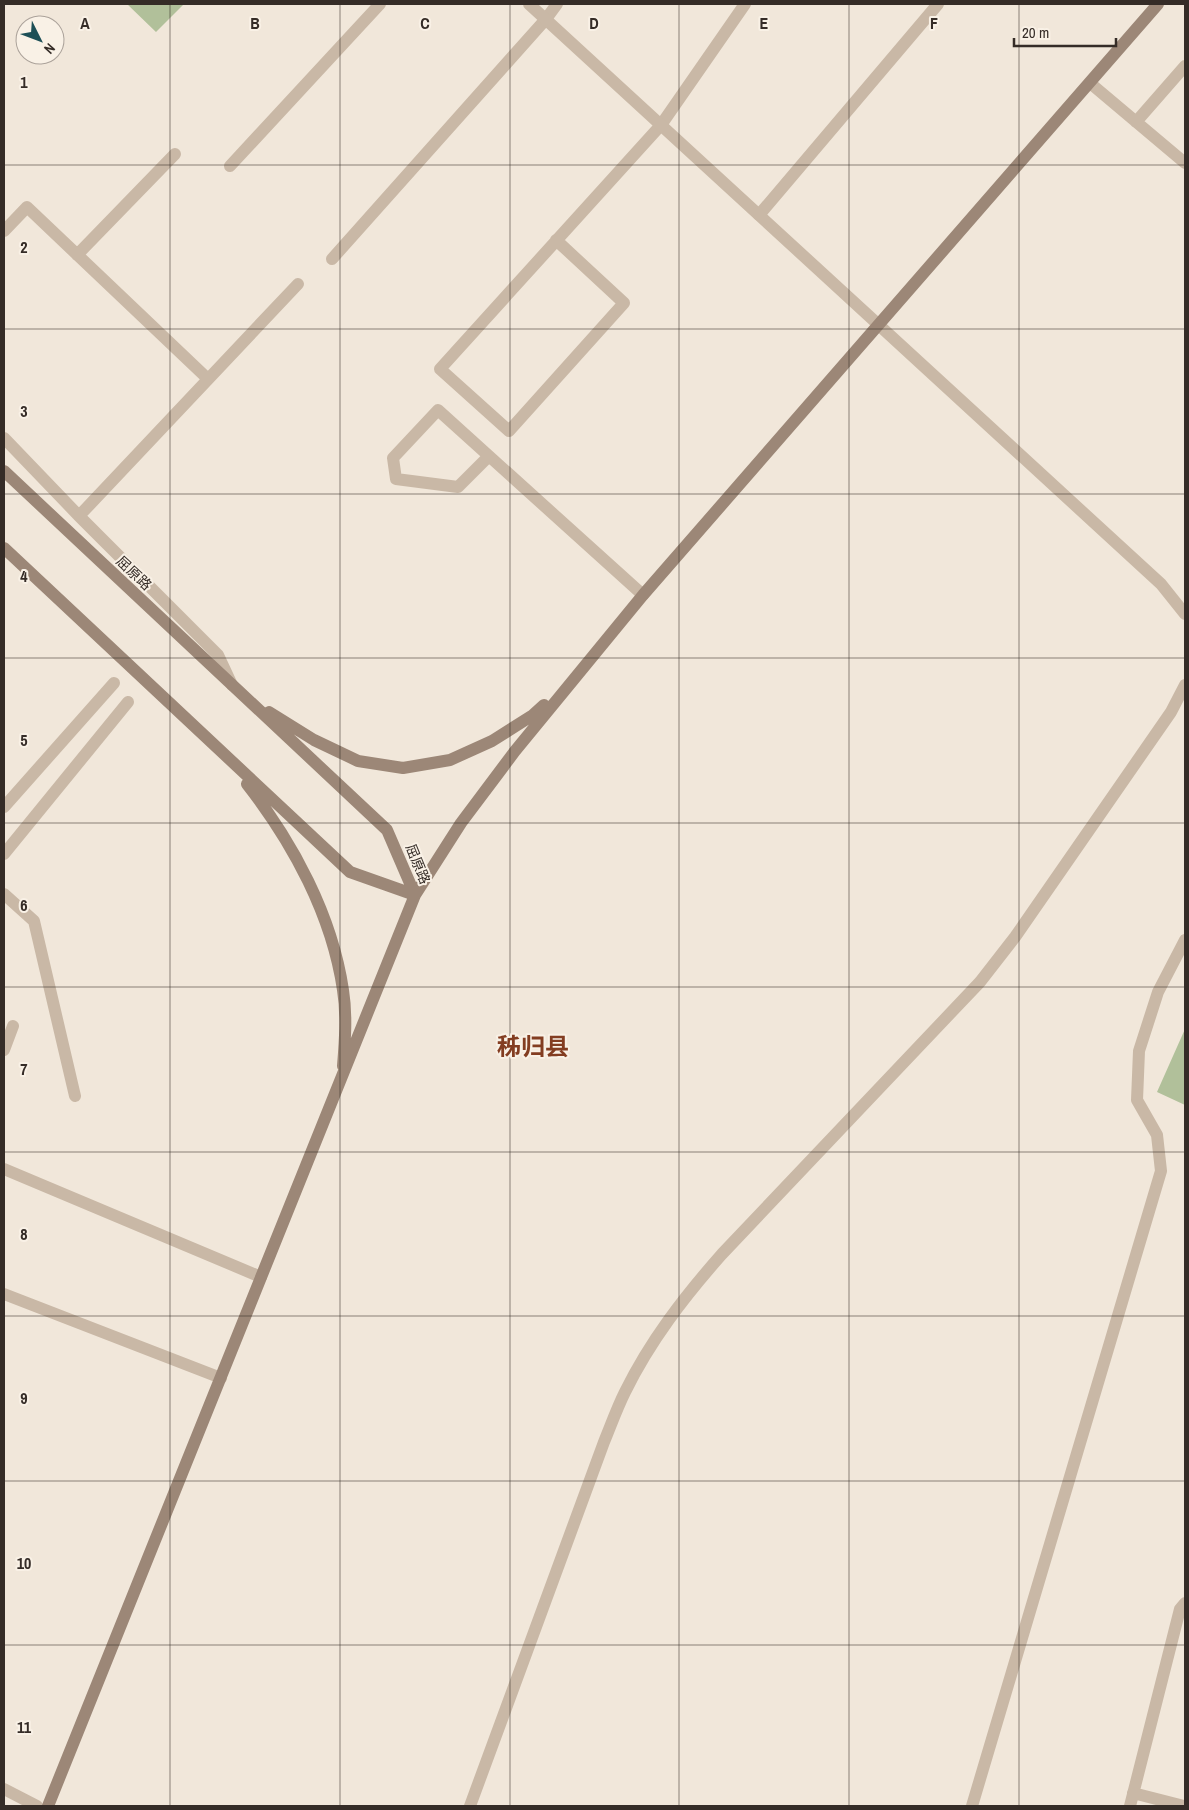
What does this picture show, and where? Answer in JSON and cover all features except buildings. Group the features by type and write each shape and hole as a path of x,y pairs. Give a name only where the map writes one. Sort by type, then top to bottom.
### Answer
{"main road":[{"path":"48,1806 416,895 461,824 515,751 569,683 643,595 1158,4"},
{"name":"屈原路","path":"4,471 387,830 416,895"},
{"name":"屈原路","path":"4,548 350,872 416,895"},
{"path":"232,685 272,714 314,740 358,762 403,768 450,760 492,741 533,715 569,683"},
{"path":"224,755 278,828 320,905 334,948 343,990 345,1034 342,1078"}],"street":[{"path":"230,166 380,4"},
{"path":"530,4 1161,584 1185,614"},
{"path":"332,259 546,19 557,4"},
{"path":"556,240 624,303 510,430 440,369 556,240 661,124 745,4"},
{"path":"759,215 938,4"},
{"path":"1136,122 1185,66"},
{"path":"1090,83 1185,163"},
{"path":"77,254 174,154"},
{"path":"4,231 27,207 208,379"},
{"path":"79,516 298,284"},
{"path":"489,456 458,487 396,479 393,458 438,410 489,456 643,595"},
{"path":"4,438 218,655 232,685"},
{"path":"4,807 114,683"},
{"path":"470,1806 604,1442 624,1392 652,1343 686,1296 722,1254 980,982 1015,937 1160,728 1185,685"},
{"path":"4,854 128,702"},
{"path":"4,894 34,922 75,1096"},
{"path":"972,1806 1161,1171 1157,1135 1137,1100 1139,1051 1158,992 1185,940"},
{"path":"4,1050 13,1026"},
{"path":"4,1169 262,1277"},
{"path":"4,1294 221,1378"},
{"path":"1130,1806 1180,1609 1185,1603"},
{"path":"4,1789 37,1806"},
{"path":"1134,1794 1184,1806"}],"green space":[{"path":"127,4 184,4 156,32"},
{"path":"1185,1029 1185,1105 1157,1092"}],"district":[{"name":"秭归县","path":"533,1046"}]}
